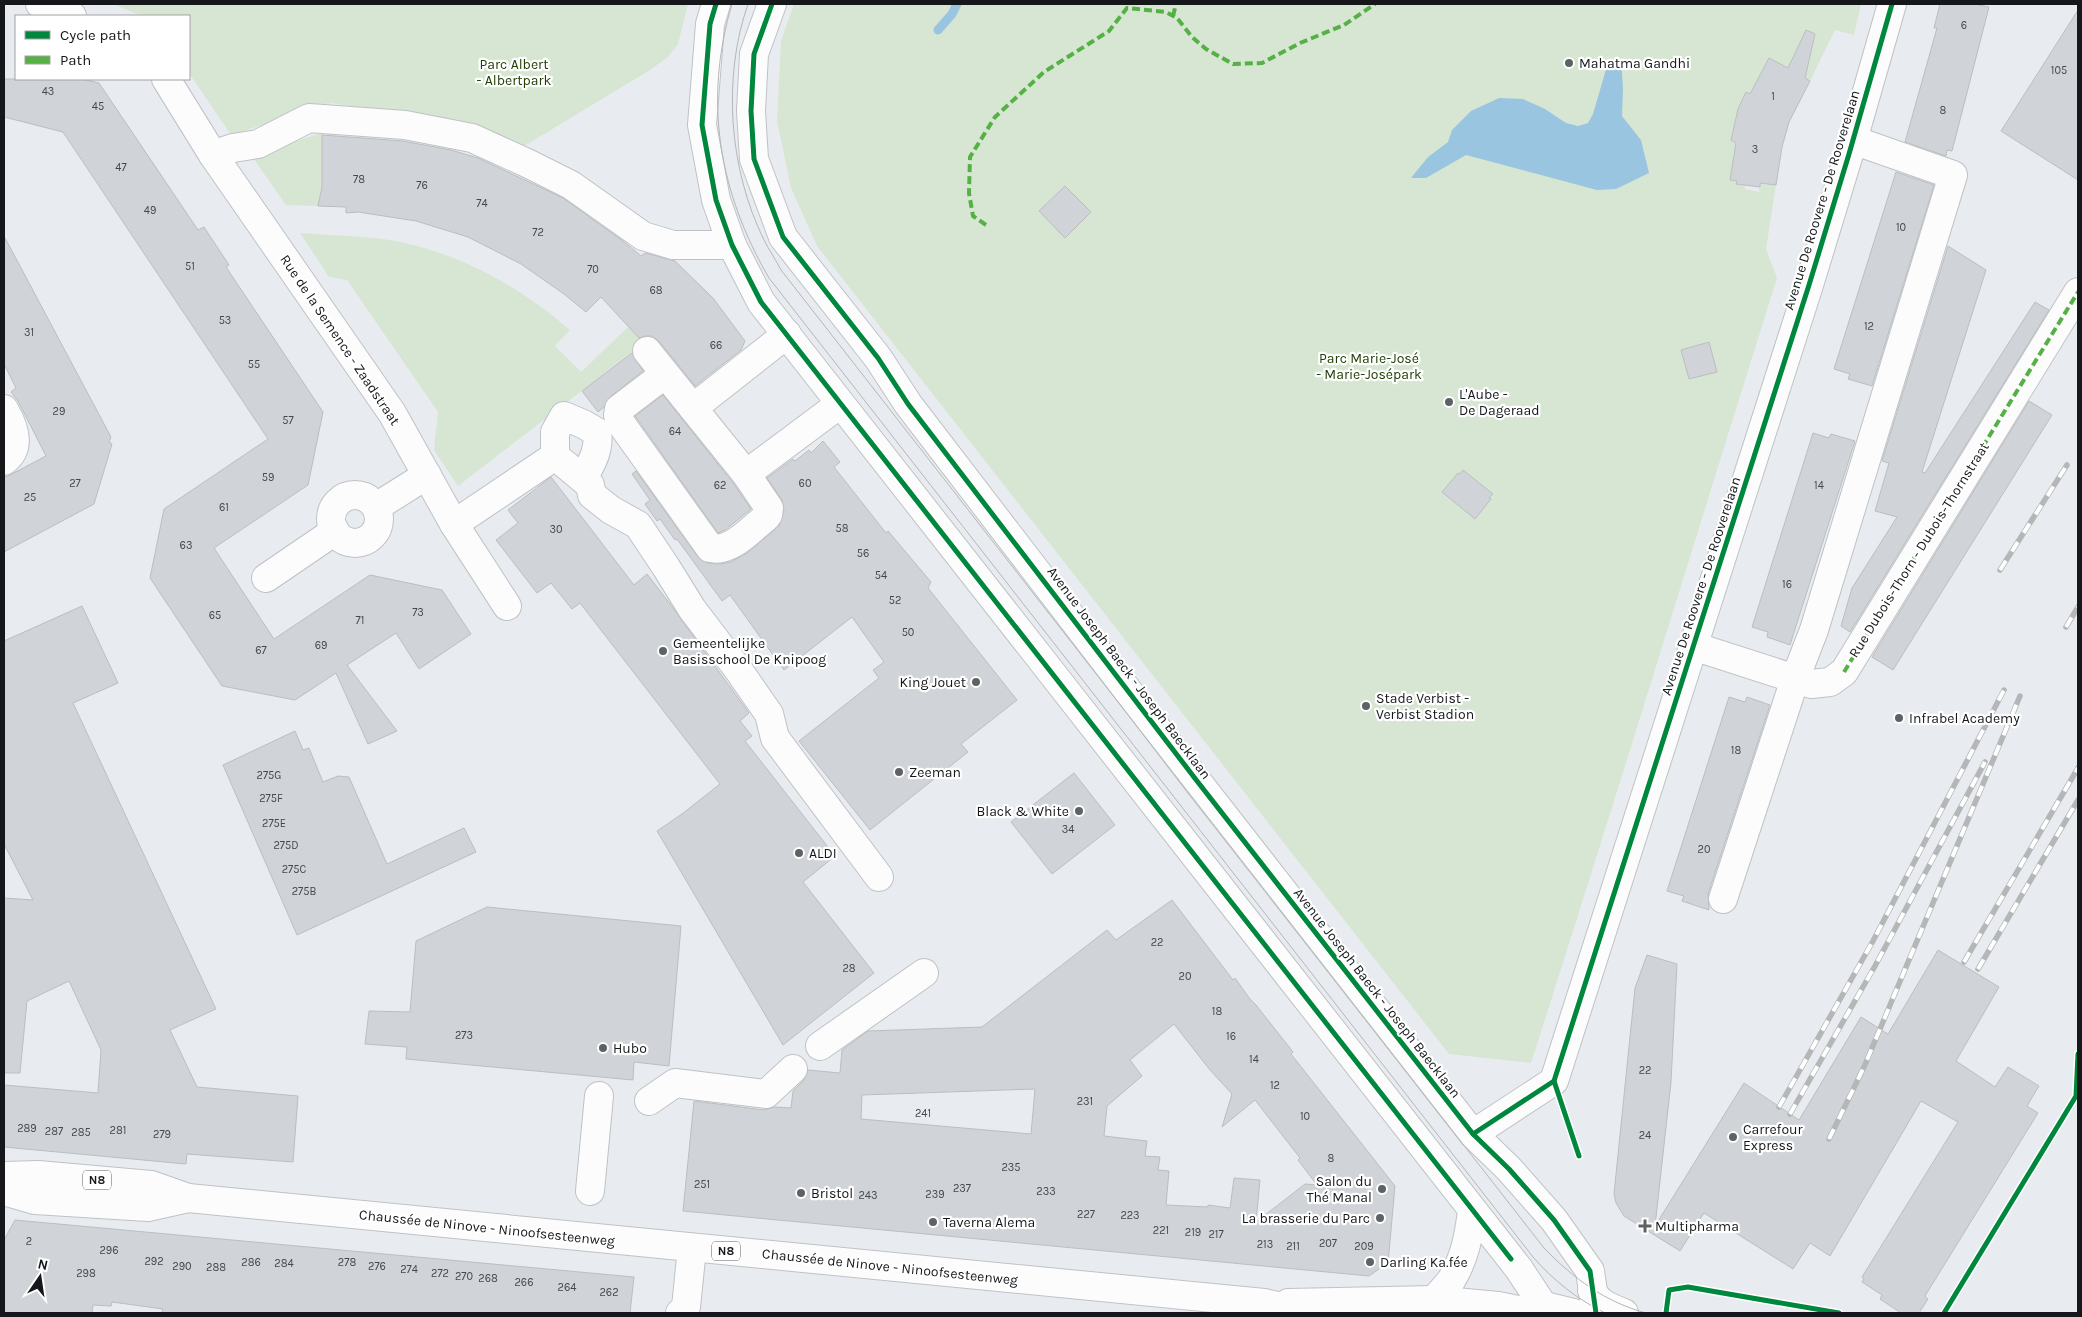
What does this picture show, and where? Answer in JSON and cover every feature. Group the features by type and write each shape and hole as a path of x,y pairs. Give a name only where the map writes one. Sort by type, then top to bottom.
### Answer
{"street":[{"path":"40,4 69,15"},
{"path":"716,4 710,24 702,125 716,200 732,245 761,302 1519,1269 1542,1311"},
{"name":"Avenue Joseph Baeck - Joseph Baecklaan","path":"772,4 754,54 750,112 754,159 783,237 878,358 908,404 1197,782 1473,1134 1509,1169 1554,1220 1590,1271 1594,1301"},
{"name":"Avenue De Roovere - De Rooverelaan","path":"1473,1134 1554,1081 1806,295 1892,4"},
{"name":"Rue de la Semence - Zaadstraat","path":"167,80 213,155 392,413 454,524 508,606"},
{"path":"213,155 233,148 258,144 310,118 404,125 472,138 527,162 571,185 643,236 673,245 732,245"},
{"path":"1723,899 1795,679 1820,612 1953,175 1853,140"},
{"name":"Rue Dubois-Thorn - Dubois-Thornstraat","path":"1693,646 1811,684 1830,682 1844,672 2078,292"},
{"path":"693,408 787,334"},
{"path":"647,351 666,374 746,474 769,508 768,515 727,548 716,550 710,548 620,422 619,409 666,374"},
{"path":"746,474 840,404"},
{"path":"4,409 12,422 16,441 10,457 4,461"},
{"path":"555,456 555,432 564,416 596,432 598,440 594,459 583,479"},
{"path":"555,456 590,485 592,496 611,510 638,525 692,609 769,714 775,738 880,877"},
{"path":"454,524 555,456"},
{"path":"266,578 335,531 332,526 332,515 336,505 344,498 354,494 364,496 376,507 427,476"},
{"path":"820,1046 924,972"},
{"path":"649,1101 675,1083 766,1094 793,1069"},
{"path":"590,1191 599,1096"},
{"name":"N8","path":"4,1176 38,1175 151,1185 188,1198"},
{"name":"N8","path":"4,1192 35,1200 148,1207 188,1198"},
{"name":"Chaussée de Ninove - Ninoofsesteenweg","path":"188,1198 1264,1303 1434,1300 1574,1313"},
{"path":"1434,1300 1451,1281 1461,1262 1469,1237 1472,1211"},
{"path":"680,1313 686,1307 700,1249"},
{"path":"700,1249 703,1313"},
{"path":"1594,1301 1594,1295 1604,1305 1624,1313"},
{"name":"Chaussée de Ninove - Ninoofsesteenweg","path":"1264,1303 1309,1313"}],"green space":[{"name":"Parc Albert - Albertpark","path":"113,4 688,4 678,44 668,57 650,70 526,145 519,147 422,118 331,103 231,135 190,74 190,15 140,15"},
{"name":"Parc Marie-José - Marie-Josépark","path":"794,4 1861,4 1854,35 1835,30 1810,81 1805,79 1805,76 1769,58 1750,94 1746,93 1738,109 1731,140 1736,143 1730,180 1737,181 1736,184 1745,185 1745,189 1759,192 1760,183 1776,185 1766,249 1777,278 1531,1063 1449,1054 817,246 791,188 777,121 781,41"},
{"path":"322,133 322,167 327,168 318,206 286,205 251,155"},
{"path":"300,233 383,239 409,244 459,260 483,271 529,298 570,330 555,346 581,372 628,327 631,329 636,325 649,339 458,486 434,450 438,412 347,280 329,277"}],"water":[{"path":"1621,59 1622,116 1641,140 1649,173 1616,189 1597,190 1466,155 1426,178 1411,178 1428,157 1448,142 1452,130 1471,111 1499,98 1523,99 1545,109 1566,123 1578,126 1588,123 1593,114 1607,66"}],"building":[{"path":"1940,4 1974,4 1989,7 1952,151 1947,150 1946,156 1905,142 1937,28 1934,28"},
{"path":"2078,10 2078,180 2001,131"},
{"path":"1806,30 1815,34 1805,78 1810,81 1789,122 1782,147 1776,185 1760,183 1760,187 1736,184 1737,181 1730,180 1736,143 1731,140 1738,109 1746,92 1750,94 1769,58 1788,68"},
{"path":"4,79 86,80 99,83 198,230 204,227 229,265 226,267 323,412 308,485 214,548 274,639 370,575 442,590 471,634 419,669 396,633 347,665 397,731 368,744 336,673 295,700 222,686 150,578 164,509 268,439 63,132 4,117"},
{"path":"322,135 403,141 451,150 478,158 563,198 641,256 645,253 675,261 713,298 745,341 741,350 695,386 659,341 652,336 639,338 601,297 586,312 521,264 468,237 416,221 358,212 346,213 346,207 318,206 322,187"},
{"path":"1896,172 1934,185 1872,386 1848,379 1850,374 1834,369"},
{"path":"1065,186 1091,212 1065,238 1039,211"},
{"path":"4,236 111,437 109,442 112,444 94,504 4,552 4,477 46,456 18,401 11,392 16,388 4,364"},
{"path":"1948,246 1986,270 1922,472 1925,473 2035,302 2049,310 1850,632 1841,626 1852,588 1897,517 1875,511 1889,463 1882,461"},
{"path":"1709,342 1717,372 1689,379 1681,350"},
{"path":"632,353 643,371 610,397 598,412 582,391"},
{"path":"663,395 733,483 751,509 725,530 718,533 635,416"},
{"path":"2029,401 2052,415 1893,670 1872,657"},
{"path":"1813,433 1829,438 1831,434 1855,441 1790,645 1767,637 1768,632 1752,627"},
{"path":"823,441 840,462 834,467 886,533 888,531 931,582 928,588 1017,700 961,744 968,752 870,830 799,741 879,678 873,670 884,662 852,617 784,670 730,595 722,601 677,539 675,540 660,519 657,521 645,504 650,500 632,474 636,471 698,557 708,563 720,564 731,562 747,553 779,526 784,510 782,500 767,478 793,459 795,461 809,450 811,453"},
{"path":"1463,470 1493,494 1475,519 1442,492 1458,473 1460,474"},
{"path":"551,477 634,585 647,574 670,604 749,713 740,721 752,736 745,741 835,856 803,882 874,973 783,1045 657,831 720,784 580,603 572,609 551,583 537,593 496,540 518,523 508,510"},
{"path":"82,606 118,683 73,703 216,1009 170,1030 197,1087 298,1096 293,1162 187,1154 186,1164 4,1147 4,1085 98,1093 101,1050 69,981 27,1001 20,1073 4,1073 4,898 33,900 4,844 4,641"},
{"path":"1729,697 1745,702 1747,697 1770,705 1708,894 1709,910 1682,901 1684,896 1667,891"},
{"path":"295,731 303,750 309,748 323,782 338,776 349,777 387,864 464,828 476,852 297,935 223,765"},
{"path":"1074,773 1115,825 1052,874 1011,822"},
{"path":"1172,900 1233,980 1235,978 1293,1052 1291,1054 1395,1186 1388,1263 1369,1276 683,1211 694,1101 764,1110 775,1107 791,1108 793,1091 804,1080 808,1070 840,1073 842,1050 868,1031 982,1027 1107,930 1116,940","holes":["1174,1024 1210,1070 1232,1094 1222,1127 1255,1100 1300,1158 1298,1160 1317,1185 1305,1184 1256,1222 1260,1180 1234,1178 1230,1208 1208,1205 1208,1207 1166,1205 1169,1171 1158,1170 1160,1157 1145,1156 1147,1141 1104,1136 1107,1106 1142,1076 1130,1060","1035,1089 1031,1134 861,1119 862,1095"]},
{"path":"487,907 681,926 669,1066 634,1062 633,1080 406,1059 407,1047 365,1044 369,1011 410,1012 416,941"},
{"path":"1938,950 1999,987 1956,1061 1995,1087 2008,1067 2039,1086 2027,1106 2038,1113 1925,1296 1928,1299 1919,1313 1901,1313 1880,1299 1882,1295 1862,1282 1864,1278 1862,1277 1958,1122 1921,1101 1830,1256 1810,1243 1793,1269 1704,1213 1680,1251 1624,1216 1616,1203 1614,1194 1635,988 1647,955 1677,964 1671,1082 1655,1226 1744,1083 1799,1120 1861,1017 1888,1034"},
{"path":"15,1220 634,1277 630,1313 162,1313 163,1309 112,1302 111,1306 93,1305 92,1313 4,1313 4,1240"}],"waterway":[{"path":"938,30 952,14 957,4"}],"tram line":[{"path":"732,4 723,40 719,76 718,111 721,145 738,213 752,246 769,278 1533,1257 1566,1289 1605,1313"},
{"path":"748,4 740,32 735,62 732,92 733,123 743,184 752,213 764,240 781,270 1544,1248 1590,1288 1603,1296 1646,1313"}],"railway":[{"path":"2000,570 2067,465"},
{"path":"2066,627 2078,607"},
{"path":"1779,1107 1873,941 2004,690"},
{"path":"1829,1139 1864,1067 2020,696"},
{"path":"1790,1114 1875,966 1985,762"},
{"path":"1964,962 2078,768"},
{"path":"1978,969 2078,800"}],"marked path":[{"path":"1173,16 1176,4"},
{"path":"986,225 973,216 969,193 970,157 995,117 1044,72 1109,31 1127,8 1166,12 1177,18 1192,37 1206,49 1233,64 1262,63 1300,43 1344,25 1375,4"},
{"path":"1844,672 2078,292"}],"cycle path":[{"path":"716,4 710,24 702,125 716,200 732,245 761,302 1511,1259"},
{"path":"772,4 754,54 751,111 754,159 783,237 878,358 908,404 1197,781 1473,1134 1509,1169 1554,1220 1590,1271 1596,1313"},
{"path":"1473,1134 1554,1081 1809,285 1892,4"},
{"path":"1944,1313 2076,1096 2078,1054"},
{"path":"1554,1081 1579,1156"},
{"path":"1666,1313 1669,1290 1688,1287 1839,1313"}],"place":[{"name":"Mahatma Gandhi","path":"1569,63"},
{"name":"L'Aube - De Dageraad","path":"1449,402"},
{"name":"Gemeentelijke Basisschool De Knipoog","path":"663,651"},
{"name":"King Jouet","path":"976,682"},
{"name":"Stade Verbist - Verbist Stadion","path":"1366,706"},
{"name":"Infrabel Academy","path":"1899,718"},
{"name":"Zeeman","path":"899,772"},
{"name":"Black & White","path":"1079,811"},
{"name":"ALDI","path":"799,853"},
{"name":"Hubo","path":"603,1048"},
{"name":"Carrefour Express","path":"1733,1137"},
{"name":"Salon du Thé Manal","path":"1382,1189"},
{"name":"Bristol","path":"801,1193"},
{"name":"La brasserie du Parc","path":"1380,1218"},
{"name":"Taverna Alema","path":"933,1222"},
{"name":"Multipharma","path":"1645,1226"},
{"name":"Darling Ka.fée","path":"1370,1262"}]}
